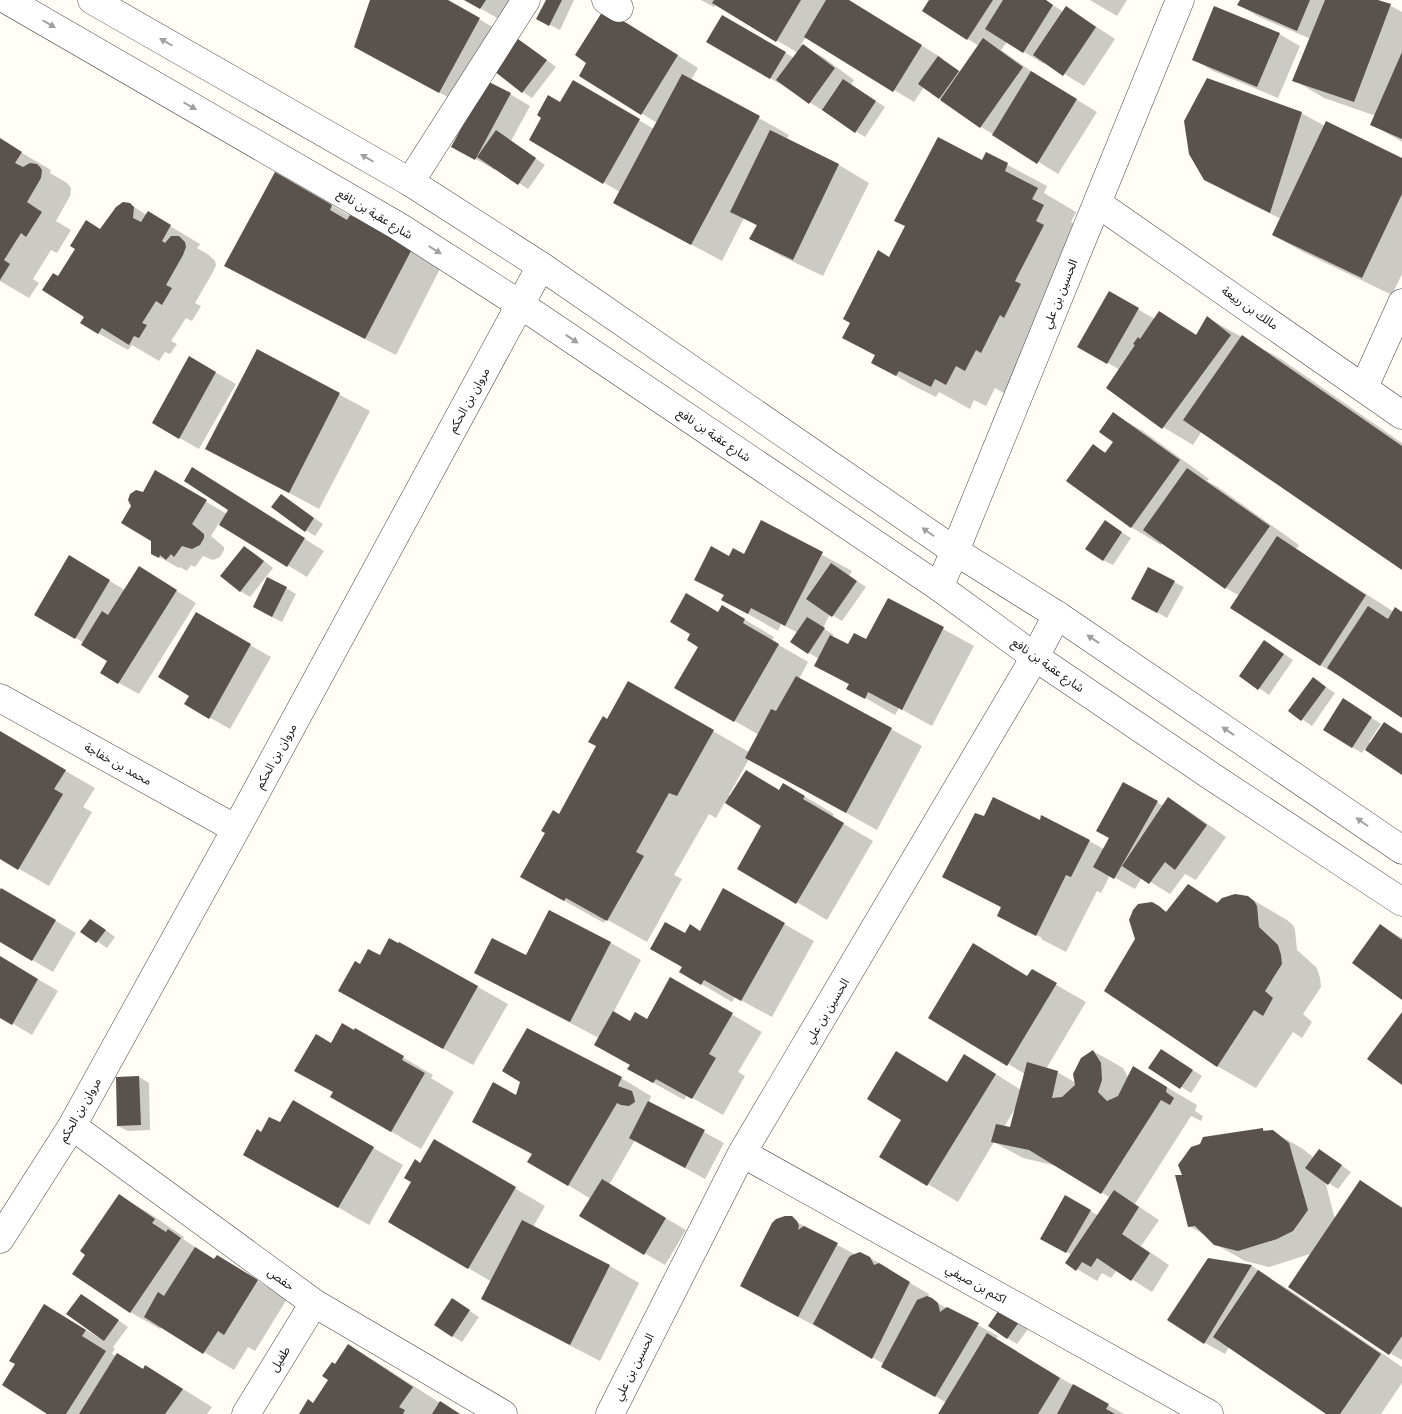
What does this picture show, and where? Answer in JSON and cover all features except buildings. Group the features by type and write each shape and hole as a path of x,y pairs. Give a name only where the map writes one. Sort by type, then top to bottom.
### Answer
{"street":[{"name":"شارع عقبة بن نافع","path":"7,0 398,226 521,305 939,587 1035,657 1230,789 1402,902"},
{"path":"92,0 410,182 541,266 955,551 1057,615 1402,850"},
{"path":"410,182 526,0"},
{"name":"الحسين بن علي","path":"939,587 1180,0"},
{"name":"مالك بن ربيعة","path":"1097,202 1402,415"},
{"name":"مروان بن الحكم","path":"0,1239 72,1126 236,829 541,266"},
{"path":"1364,387 1402,303"},
{"name":"الحسين بن علي","path":"610,1414 742,1153 1035,657 1057,615"},
{"name":"محمد بن خفاجة","path":"0,698 236,829"},
{"name":"حفص","path":"72,1126 314,1303 503,1414"},
{"name":"اكثم بن صيفي","path":"742,1153 1209,1414"},
{"name":"طفيل","path":"246,1414 314,1303"}]}
